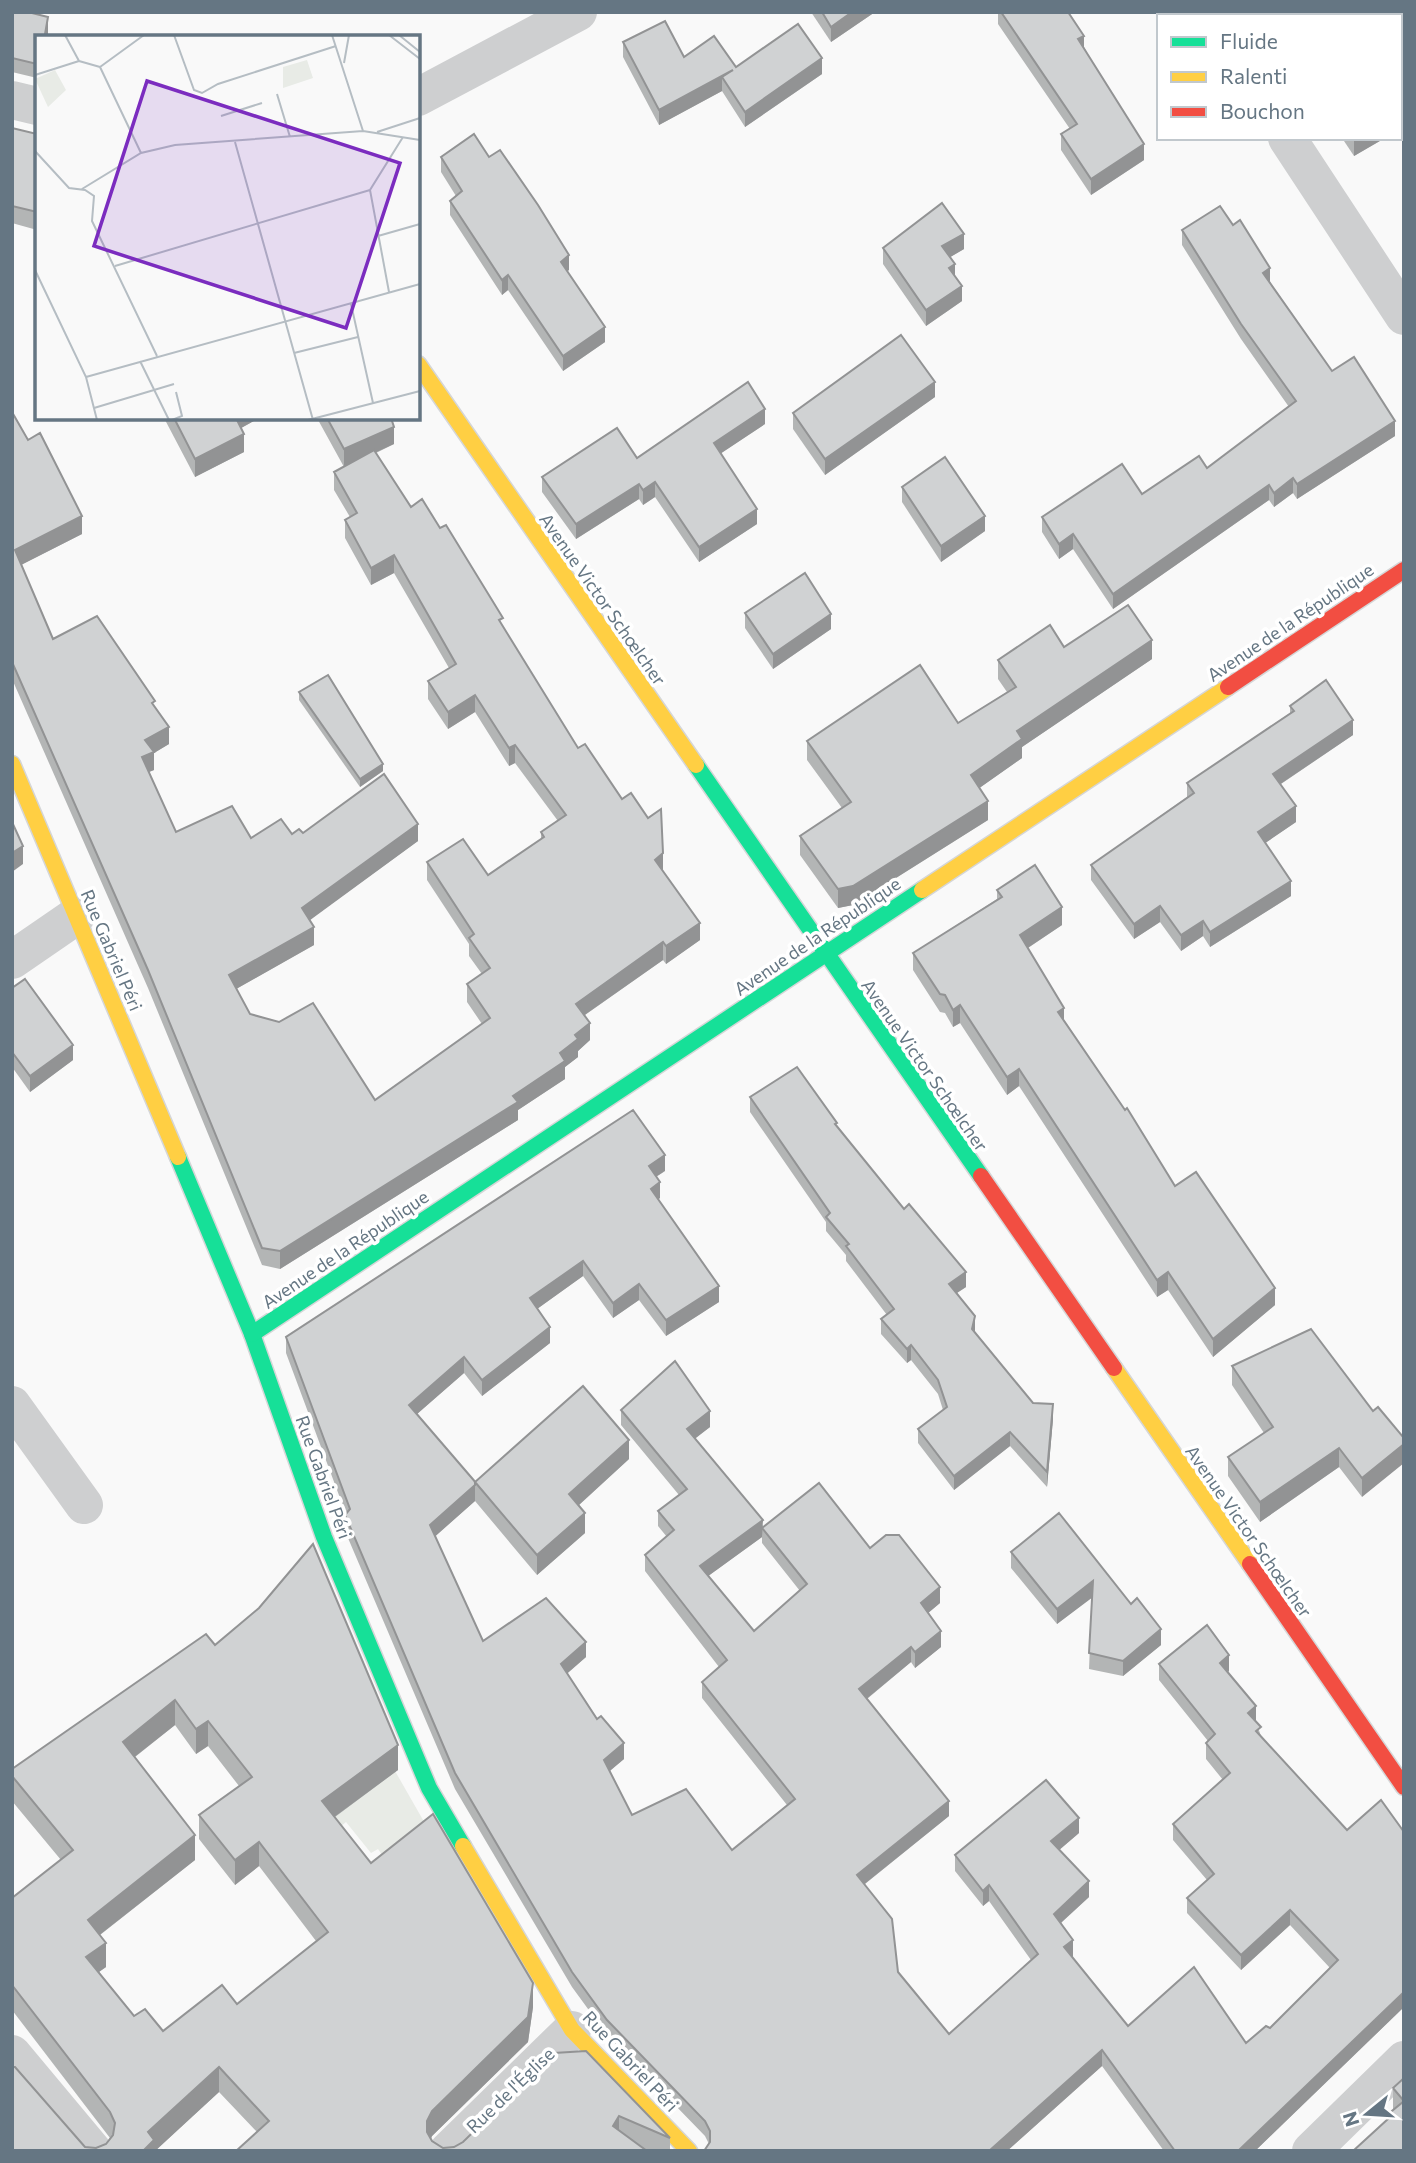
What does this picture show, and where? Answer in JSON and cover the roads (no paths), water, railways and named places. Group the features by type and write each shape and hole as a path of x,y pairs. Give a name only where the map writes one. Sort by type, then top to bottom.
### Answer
{"street":[{"path":"420,96 578,12"},
{"path":"12,100 35,106"},
{"path":"1288,140 1404,316"},
{"name":"Avenue Victor Schœlcher","path":"420,367 1404,1787"},
{"name":"Avenue de la République","path":"252,1334 1404,570"},
{"name":"Rue Gabriel Péri","path":"12,764 252,1334 310,1499 429,1788 572,2030 689,2151"},
{"path":"12,960 76,916"},
{"path":"12,1405 84,1505"},
{"name":"Rue de l'Église","path":"448,2151 572,2030"},
{"path":"12,2054 93,2151"},
{"path":"1311,2151 1404,2060"}]}
